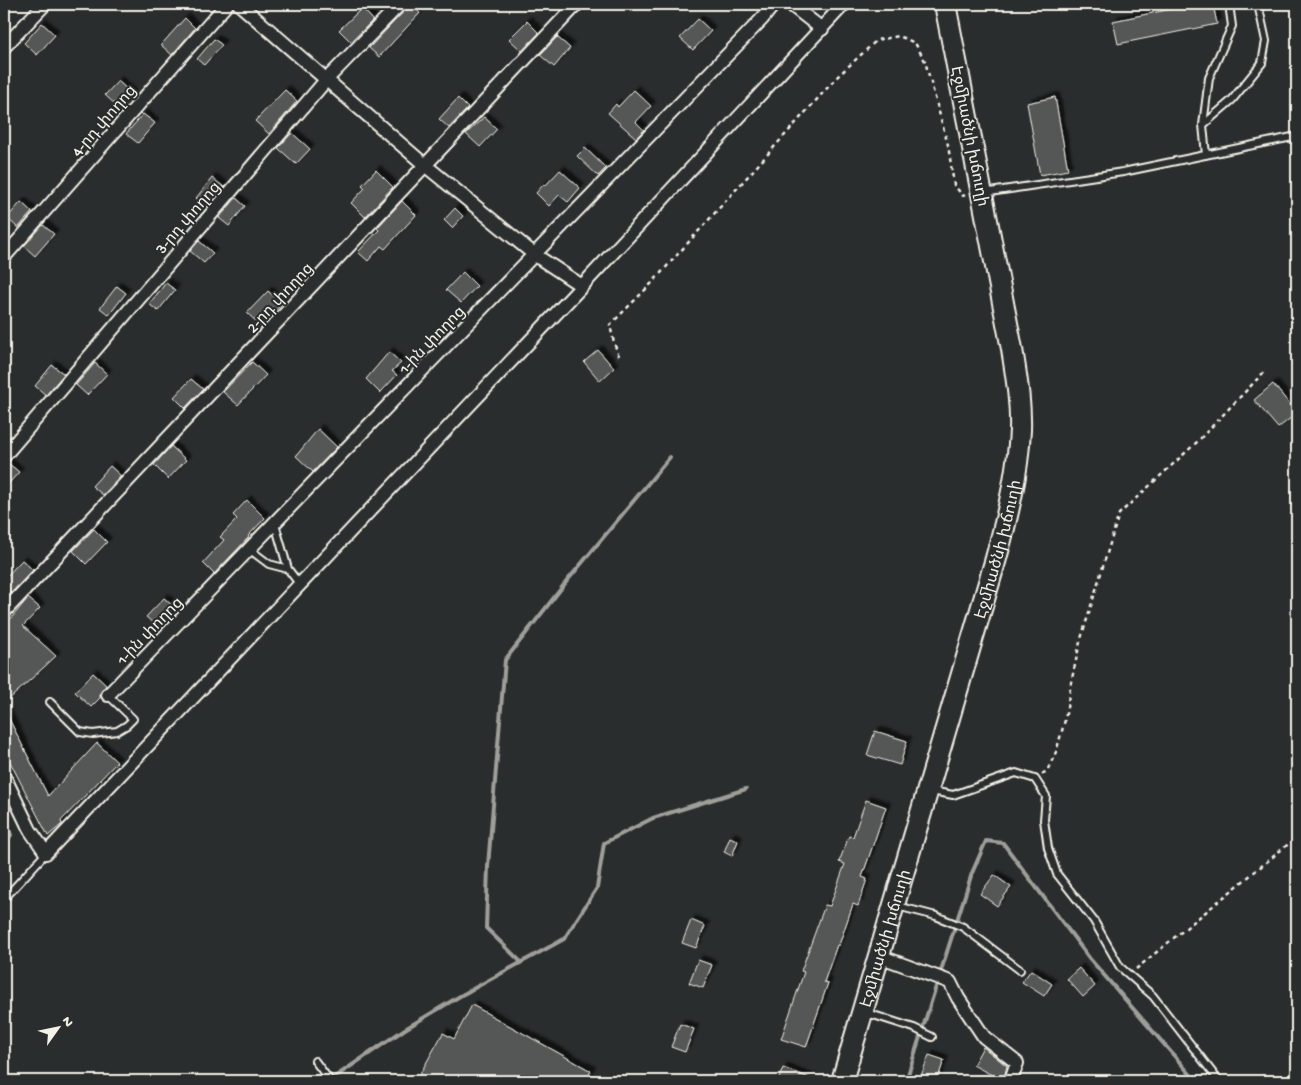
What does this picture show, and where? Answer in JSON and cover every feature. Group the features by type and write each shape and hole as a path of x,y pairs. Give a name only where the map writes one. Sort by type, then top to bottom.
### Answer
{"main road":[{"name":"Էջմիածնի խճուղի","path":"842,1081 1004,528 1017,460 1020,429 1017,381 947,5"}],"street":[{"path":"4,47 45,4"},
{"name":"4-րդ փողոց","path":"4,257 227,4"},
{"path":"239,4 426,166 535,255 582,286"},
{"name":"3-րդ փողոց","path":"4,456 327,79 400,4"},
{"name":"2-րդ փողոց","path":"4,612 577,4"},
{"name":"1-ին փողոց","path":"108,695 535,255 762,19 774,4"},
{"path":"790,4 822,29"},
{"path":"4,776 30,830 46,853 582,286 844,4"},
{"path":"879,956 950,982 958,998 984,1037 1017,1063 1011,1081"}],"lane":[{"path":"1206,155 1203,125 1209,78 1232,26 1230,4"},
{"path":"1203,125 1232,100 1262,63 1266,41 1258,4"},
{"path":"982,194 1123,172 1297,136"},
{"path":"275,522 288,569 300,584"},
{"path":"249,549 269,564 288,569"},
{"path":"50,702 80,732 93,734 117,731 133,719 108,695"},
{"path":"928,791 953,795 1016,773 1035,779 1046,796 1044,820 1048,848 1057,874 1094,922 1120,967 1153,996 1219,1081"},
{"path":"4,900 46,853"},
{"path":"894,905 936,916 963,927 1020,970"},
{"path":"863,1011 914,1028 932,1037"},
{"path":"315,1061 330,1081"}],"path":[{"path":"619,356 610,325 651,284 838,76 877,40 899,36 915,43 928,70 948,145 954,184 963,196 982,194"},
{"path":"1035,779 1047,771 1056,752 1065,720 1080,642 1119,514 1196,442 1265,371"},
{"path":"1129,975 1297,837"}],"building":[{"path":"411,4 420,13 379,57 369,48"},
{"path":"1196,4 1213,4 1217,24 1118,44 1113,21"},
{"path":"362,8 373,20 351,42 339,30"},
{"path":"185,18 195,28 172,55 161,45"},
{"path":"698,19 711,31 693,50 680,38"},
{"path":"527,21 539,33 522,51 509,39"},
{"path":"42,23 55,35 37,55 24,43"},
{"path":"557,37 570,48 554,67 540,55"},
{"path":"214,39 222,45 204,65 197,59"},
{"path":"118,81 132,94 119,108 105,95"},
{"path":"285,90 297,101 269,134 255,121"},
{"path":"634,90 651,106 636,122 644,130 636,138 608,113 616,104 618,107"},
{"path":"1055,97 1068,170 1040,175 1027,103"},
{"path":"458,98 468,108 449,128 439,119"},
{"path":"143,114 155,123 138,143 126,134"},
{"path":"484,117 497,129 480,147 466,134"},
{"path":"292,133 310,149 296,164 278,148"},
{"path":"585,148 606,168 598,176 577,156"},
{"path":"376,170 393,187 365,217 351,203 365,188 362,185"},
{"path":"560,170 580,188 568,202 559,195 549,206 536,193"},
{"path":"212,178 224,187 207,207 196,198"},
{"path":"236,198 245,206 229,226 219,218"},
{"path":"402,201 416,215 385,249 381,246 368,261 358,252 379,230 377,228"},
{"path":"21,202 32,212 18,228 7,218"},
{"path":"455,208 463,216 452,228 444,220"},
{"path":"43,225 54,234 35,256 24,246"},
{"path":"199,241 213,253 204,263 190,251"},
{"path":"463,272 477,286 461,303 446,290"},
{"path":"166,283 175,290 158,311 149,304"},
{"path":"117,286 126,293 109,315 100,308"},
{"path":"268,291 282,304 261,326 247,313"},
{"path":"447,320 453,326 441,339 435,332"},
{"path":"598,350 614,368 600,381 584,362"},
{"path":"389,352 401,363 392,371 397,375 380,393 366,379"},
{"path":"252,362 266,375 238,405 223,392"},
{"path":"95,363 107,374 87,395 76,385"},
{"path":"52,365 64,374 46,395 35,386"},
{"path":"191,379 203,389 185,408 174,397"},
{"path":"1273,384 1297,413 1278,428 1254,400"},
{"path":"318,429 337,447 313,472 296,456"},
{"path":"171,446 186,460 168,479 154,465"},
{"path":"8,463 19,472 4,489 4,464"},
{"path":"110,466 121,476 103,495 92,486"},
{"path":"247,500 265,518 214,574 203,563 224,540 220,537 237,519 233,515"},
{"path":"94,529 107,542 86,564 73,551"},
{"path":"22,560 33,570 11,593 4,586 4,579"},
{"path":"28,598 40,608 23,626 56,656 4,704 4,627"},
{"path":"164,598 175,608 158,627 146,617"},
{"path":"93,673 106,685 100,693 100,698 91,707 75,692"},
{"path":"4,709 48,796 97,743 117,762 61,821 62,824 48,836 4,750"},
{"path":"875,731 907,741 900,765 867,755"},
{"path":"866,800 886,807 862,877 867,879 858,906 853,904 839,945 837,945 824,982 828,983 806,1047 781,1039 804,972 801,971 825,905 830,906 845,864 839,862 849,836 853,837"},
{"path":"730,837 738,841 732,856 724,852"},
{"path":"994,875 1011,887 997,906 980,894"},
{"path":"691,920 705,926 696,948 682,943"},
{"path":"698,960 712,965 703,988 689,983"},
{"path":"1079,968 1095,986 1083,997 1067,979"},
{"path":"1031,970 1052,984 1044,996 1022,982"},
{"path":"472,1005 591,1071 585,1081 416,1081 443,1033 454,1039"},
{"path":"680,1024 694,1029 685,1052 671,1047"},
{"path":"983,1047 1007,1066 1003,1081 973,1065"},
{"path":"929,1055 944,1060 937,1081 919,1081"},
{"path":"783,1068 815,1080 815,1081 778,1081"}],"waterway":[{"path":"521,962 486,928 488,866 505,660 567,581 670,457"},
{"path":"329,1081 405,1029 460,996 564,939 597,888 604,843 653,818 746,789"},
{"path":"4,818 11,835 4,844"},
{"path":"906,1081 972,873 986,841 1003,843 1090,959 1196,1081"}]}
